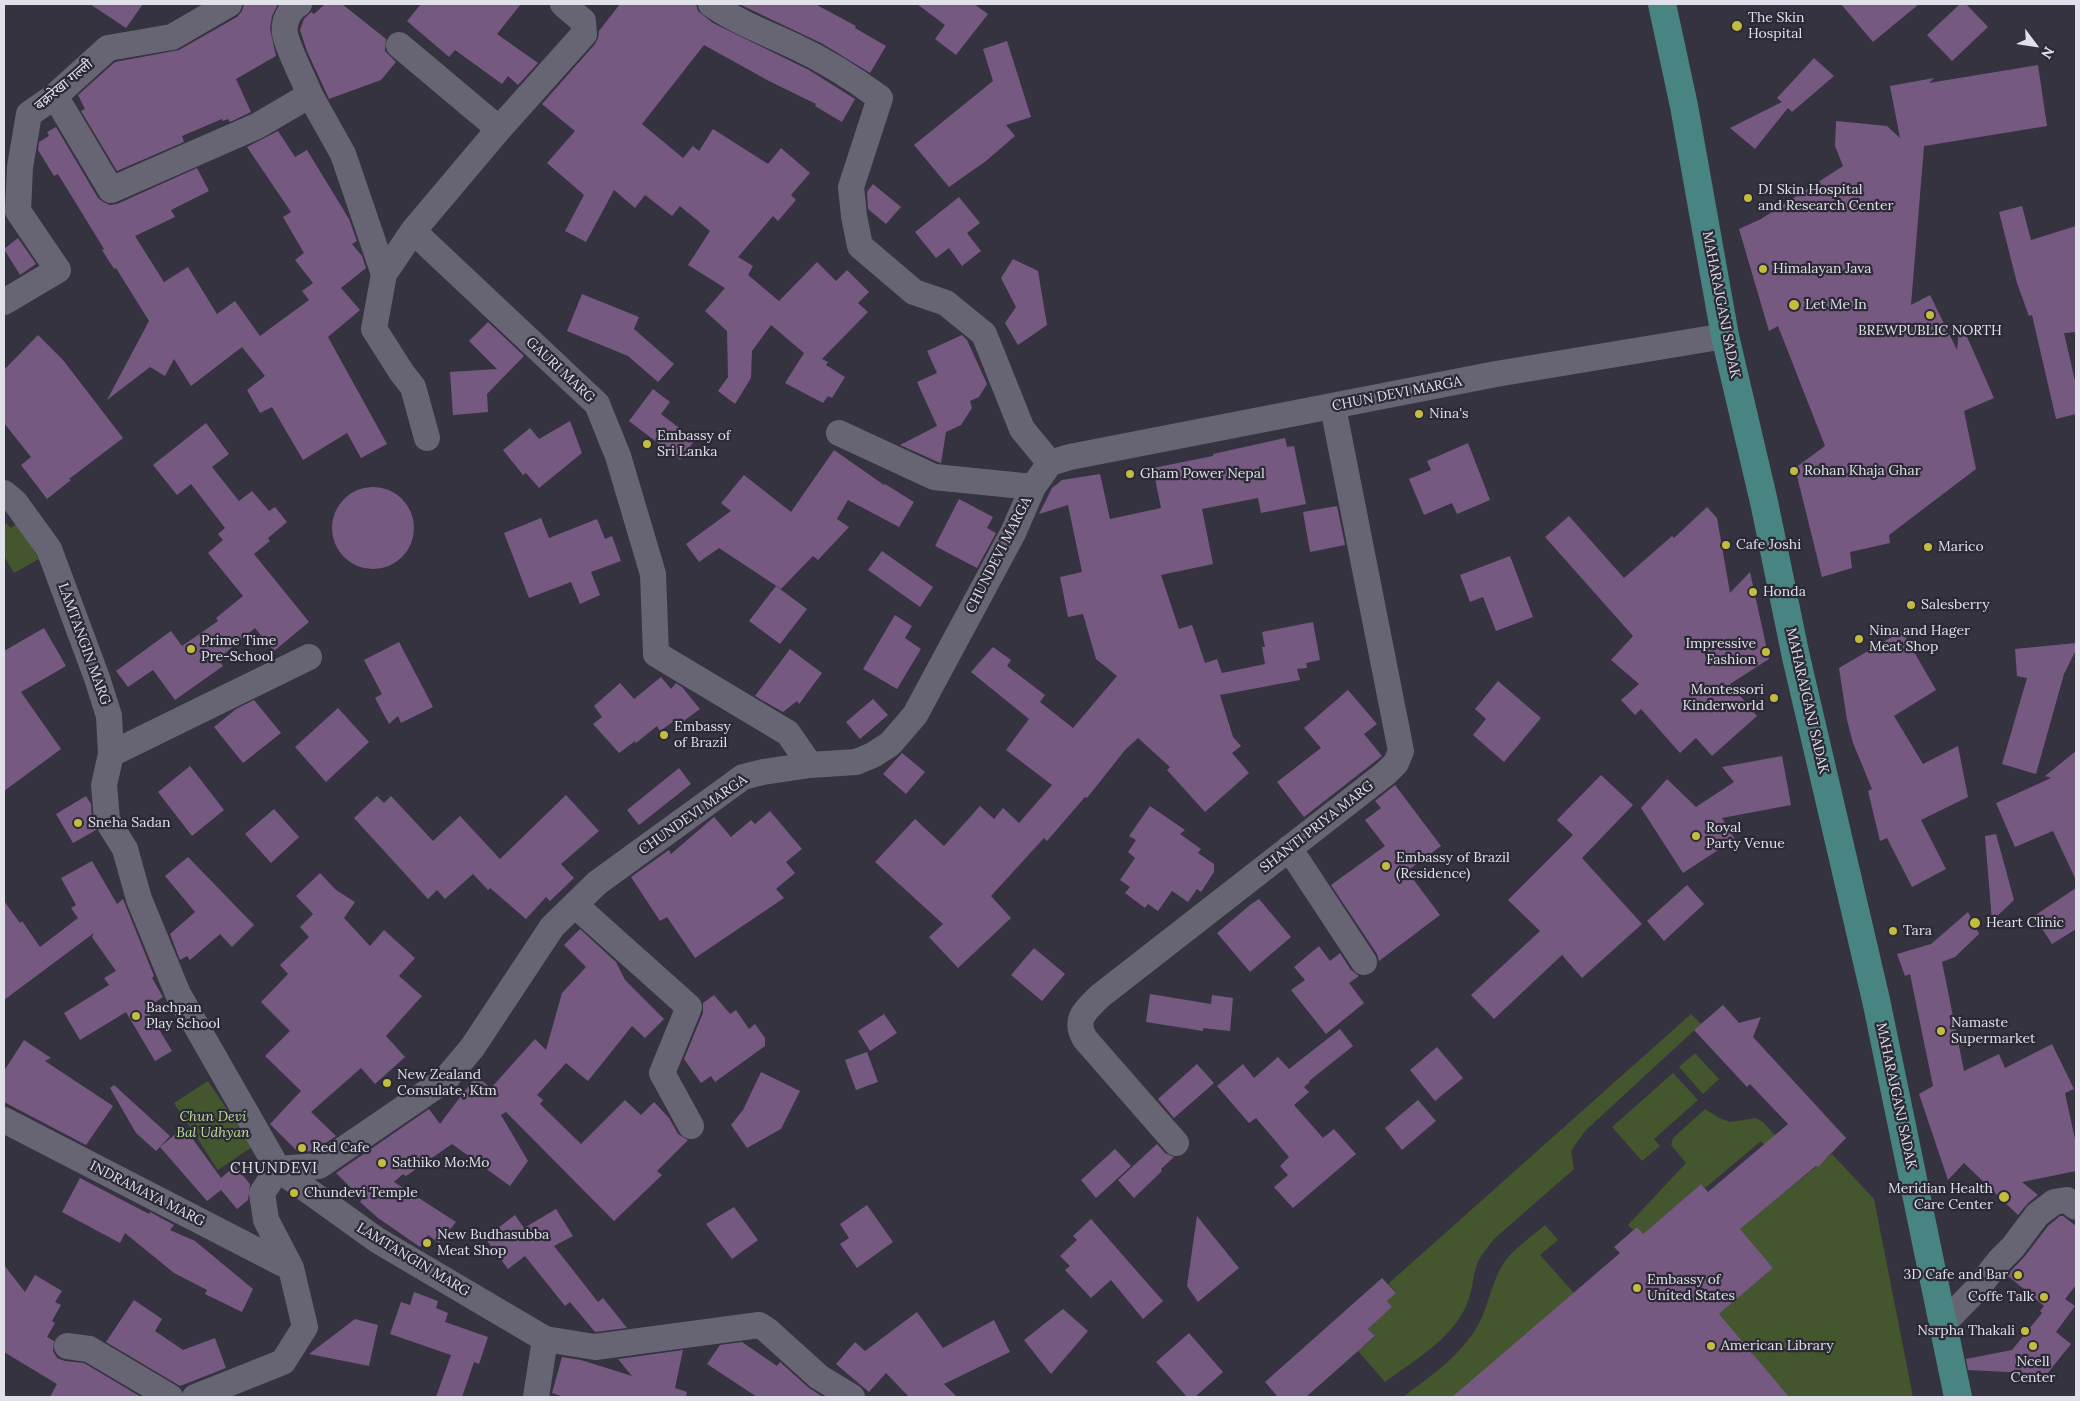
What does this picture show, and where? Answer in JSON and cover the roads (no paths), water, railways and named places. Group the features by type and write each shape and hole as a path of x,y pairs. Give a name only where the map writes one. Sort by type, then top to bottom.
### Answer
{"main road":[{"name":"MAHARAJGANJ SADAK","path":"1662,4 1684,106 1725,336 1764,502 1796,657 1876,1000 1958,1397"}],"street":[{"name":"बक्ररेखा गल्ली","path":"4,302 58,270 18,211 20,167 29,114 55,96 108,48 172,37 229,4"},
{"path":"299,4 294,6 286,20 285,33 310,95 343,154 384,274"},
{"path":"427,438 413,387 402,374 374,329 384,274 413,231 499,129 584,34 583,21 563,4"},
{"path":"711,4 733,18 796,47 853,78 880,98 851,187 860,246 914,292 946,303 984,334 1022,429 1060,460"},
{"path":"399,45 499,129"},
{"path":"55,96 111,190 257,126 310,95"},
{"name":"GAURI MARG","path":"413,231 597,404 618,456 653,574 656,654 788,733 810,765"},
{"name":"CHUN DEVI MARGA","path":"1060,460 1496,374 1725,336"},
{"name":"SHANTI PRIYA MARG","path":"1176,1143 1085,1039 1079,1030 1081,1016 1100,996 1386,773 1396,763 1401,751 1333,407"},
{"path":"839,433 934,477 1033,487"},
{"name":"CHUNDEVI MARGA","path":"278,1169 319,1166 445,1080 472,1048 552,927 597,883 743,777 810,765 856,762 873,755 890,744 916,715 1013,533 1033,487 1060,460"},
{"name":"LAMTANGIN MARG","path":"4,493 15,502 49,549 107,708 111,754 104,786 107,820 125,848 139,898 178,994 278,1169 377,1240 545,1339 595,1347 759,1325 819,1377 852,1397"},
{"path":"111,754 310,657"},
{"path":"1289,848 1364,962"},
{"path":"575,905 689,1008 662,1072 691,1126"},
{"name":"INDRAMAYA MARG","path":"4,1120 291,1268"},
{"path":"195,1397 283,1362 305,1327 291,1268 266,1220 262,1193 278,1169"},
{"path":"1943,1324 1978,1289 2037,1215 2054,1202 2067,1200 2076,1207"},
{"path":"536,1397 545,1339"},
{"path":"67,1346 89,1349 170,1397"}],"place":[{"name":"The Skin Hospital","path":"1737,26"},
{"name":"DI Skin Hospital and Research Center","path":"1748,198"},
{"name":"Himalayan Java","path":"1763,269"},
{"name":"Let Me In","path":"1794,305"},
{"name":"BREWPUBLIC NORTH","path":"1930,315"},
{"name":"Nina's","path":"1419,414"},
{"name":"Embassy of Sri Lanka","path":"647,444"},
{"name":"Rohan Khaja Ghar","path":"1794,471"},
{"name":"Gham Power Nepal","path":"1130,474"},
{"name":"Cafe Joshi","path":"1726,545"},
{"name":"Marico","path":"1928,547"},
{"name":"Honda","path":"1753,592"},
{"name":"Salesberry","path":"1911,605"},
{"name":"Nina and Hager Meat Shop","path":"1859,639"},
{"name":"Prime Time Pre-School","path":"191,649"},
{"name":"Impressive Fashion","path":"1766,652"},
{"name":"Montessori Kinderworld","path":"1774,698"},
{"name":"Embassy of Brazil","path":"664,735"},
{"name":"Sneha Sadan","path":"78,823"},
{"name":"Royal Party Venue","path":"1696,836"},
{"name":"Embassy of Brazil (Residence)","path":"1386,866"},
{"name":"Heart Clinic","path":"1975,923"},
{"name":"Tara","path":"1893,931"},
{"name":"Bachpan Play School","path":"136,1016"},
{"name":"Namaste Supermarket","path":"1941,1031"},
{"name":"New Zealand Consulate, Ktm","path":"387,1083"},
{"name":"Red Cafe","path":"302,1148"},
{"name":"Sathiko Mo:Mo","path":"382,1163"},
{"name":"Chundevi Temple","path":"294,1193"},
{"name":"Meridian Health Care Center","path":"2004,1197"},
{"name":"New Budhasubba Meat Shop","path":"427,1243"},
{"name":"3D Cafe and Bar","path":"2018,1275"},
{"name":"Embassy of United States","path":"1637,1288"},
{"name":"Coffe Talk","path":"2044,1297"},
{"name":"Nsrpha Thakali","path":"2025,1331"},
{"name":"American Library","path":"1711,1346"},
{"name":"Ncell Center","path":"2033,1346"}],"district":[{"name":"CHUNDEVI","path":"274,1169"}],"park label":[{"name":"Chun Devi Bal Udhyan","path":"213,1126"}]}
